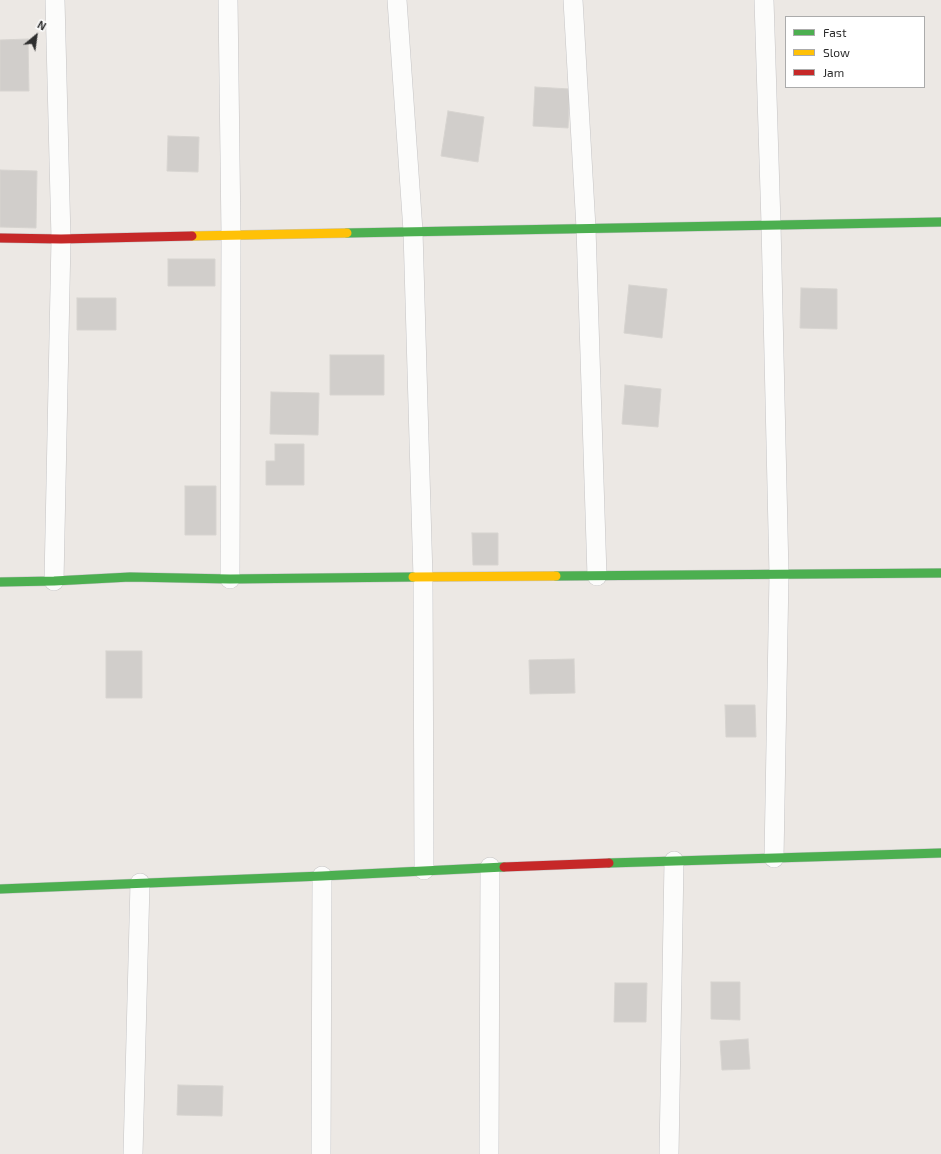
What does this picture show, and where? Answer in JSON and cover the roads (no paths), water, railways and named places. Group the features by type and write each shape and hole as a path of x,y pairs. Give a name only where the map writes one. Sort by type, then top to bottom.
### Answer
{"street":[{"path":"54,581 61,239 55,0"},
{"path":"228,0 231,235 230,579"},
{"path":"397,0 413,232 423,578 424,870"},
{"path":"573,0 586,228 597,576"},
{"path":"764,0 779,574 774,858"},
{"path":"0,238 61,239 771,224 941,222"},
{"path":"0,582 130,577 230,579 941,573"},
{"path":"0,889 322,876 490,867 941,853"},
{"path":"669,1154 674,861"},
{"path":"489,1154 490,867"},
{"path":"321,1154 322,876"},
{"path":"133,1154 140,883"}]}
